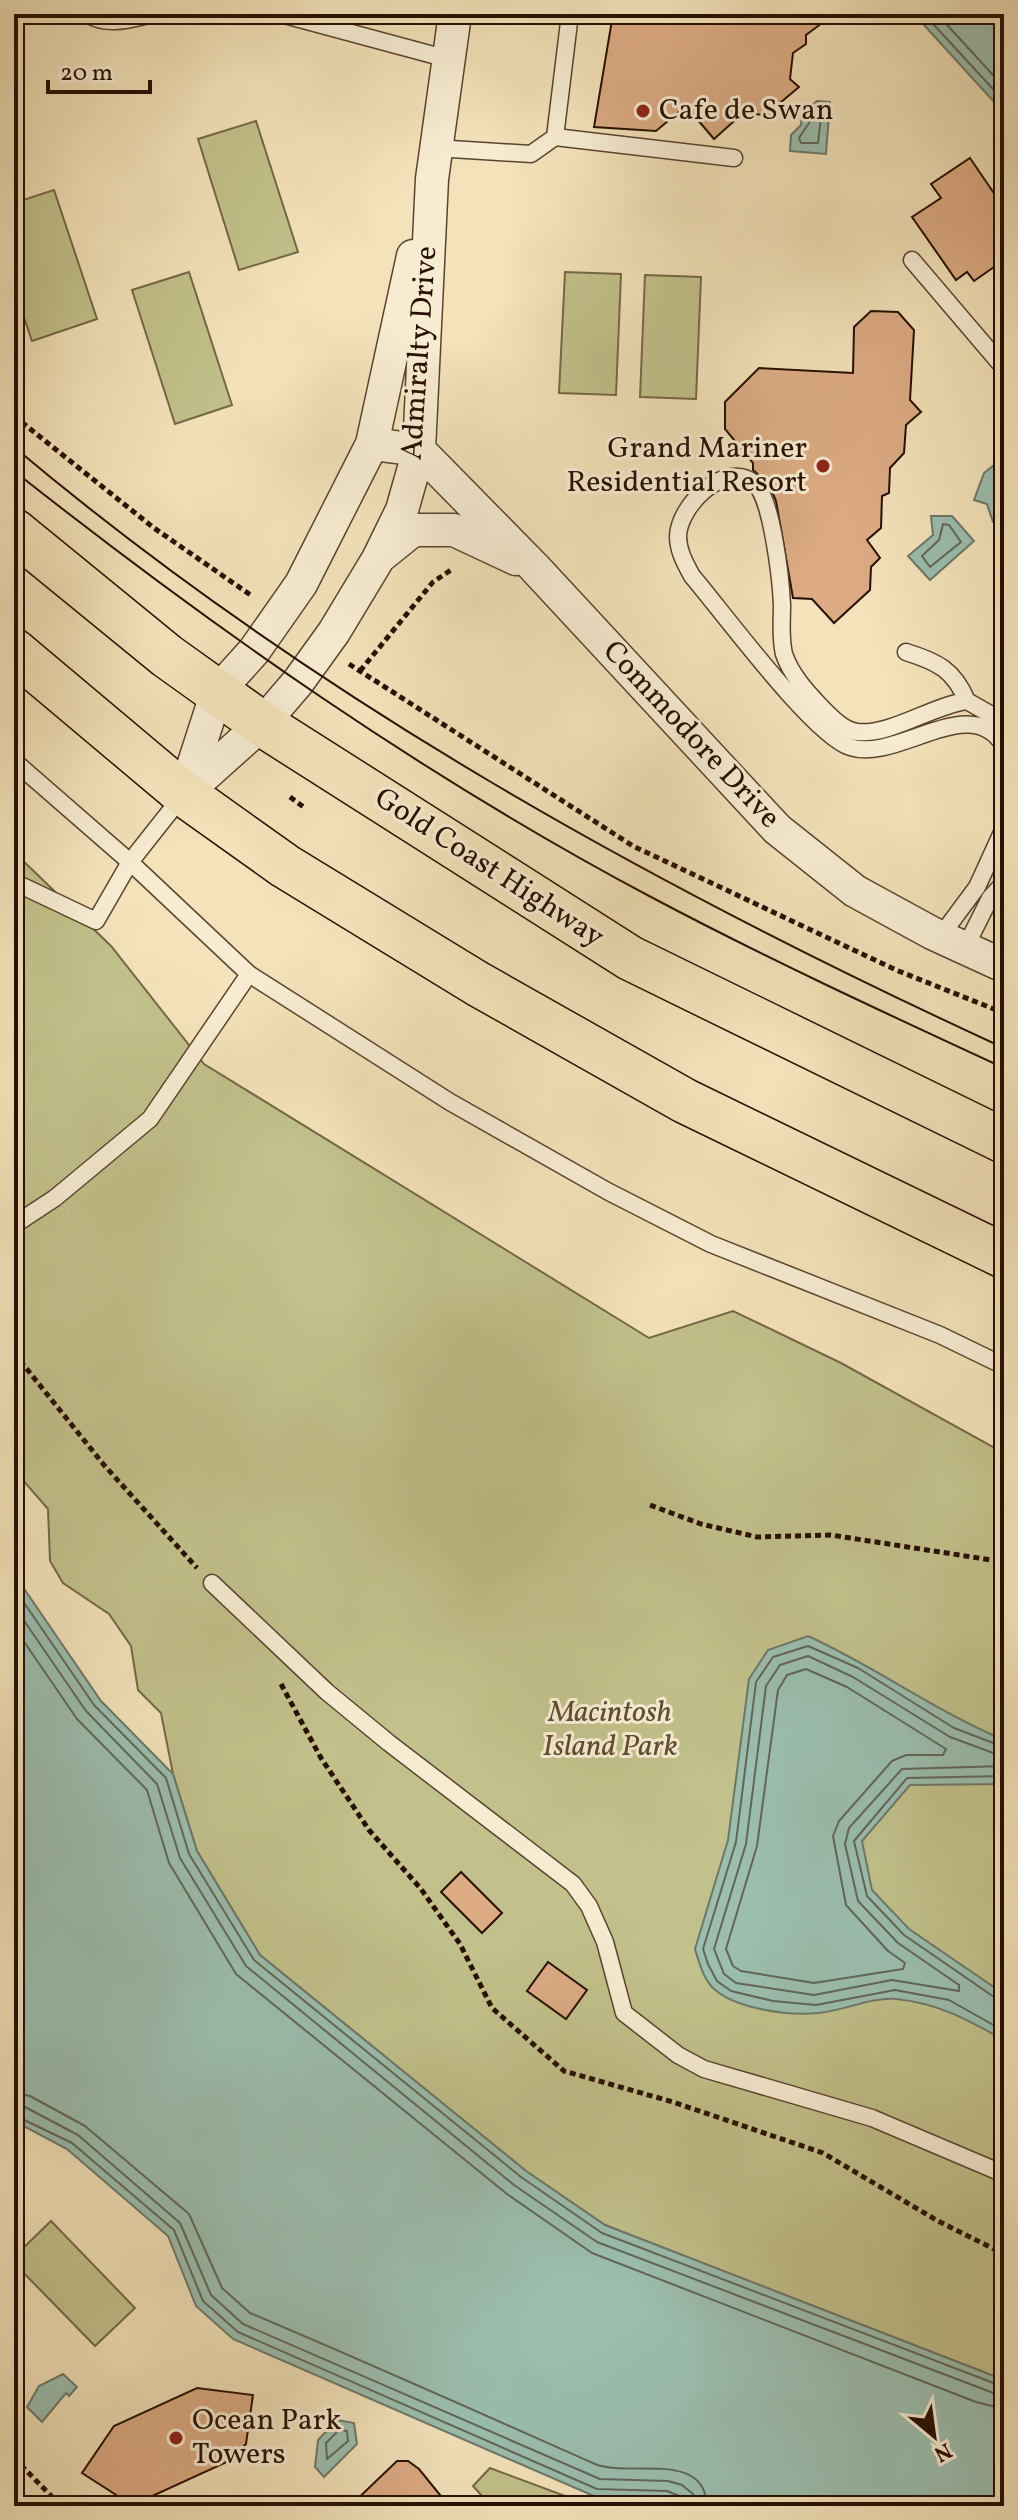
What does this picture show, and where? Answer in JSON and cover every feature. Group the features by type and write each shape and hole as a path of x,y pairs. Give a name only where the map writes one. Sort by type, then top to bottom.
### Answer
{"highway":[{"name":"Gold Coast Highway","path":"14,531 262,724 630,958 1004,1141"},
{"path":"14,651 184,794 285,866 452,968 685,1101 1004,1256"}],"street":[{"name":"Admiralty Drive","path":"184,794 262,724 324,648 378,559 402,510 419,450 434,164 455,14"},
{"name":"Admiralty Drive","path":"217,692 301,584 372,444 434,164"},
{"path":"372,444 419,450"},
{"name":"Commodore Drive","path":"419,450 534,567 777,829 855,891 1004,966"},
{"path":"378,559 413,530 454,530 534,567"},
{"path":"184,794 217,692"}],"lane":[{"path":"87,14 100,21 114,22 153,14"},
{"path":"281,14 448,59"},
{"path":"555,137 570,14"},
{"path":"434,164 531,154 555,137 734,158"},
{"path":"912,260 1004,368"},
{"path":"967,701 879,728 857,732 842,726 808,694 785,657 771,528 765,500 757,484 743,476 730,477 697,497 685,514 678,535 681,555 692,576 821,730 853,749 872,749 958,723 975,724 1004,746"},
{"path":"906,652 935,661 951,671 967,701 1004,722"},
{"path":"14,761 130,862 249,974 450,1102 609,1192 711,1244 940,1335 1004,1366"},
{"path":"14,882 96,921 130,862 184,794"},
{"path":"953,942 1004,828"},
{"path":"953,942 1004,883"},
{"path":"14,1225 55,1198 150,1119 249,974"},
{"path":"212,1583 337,1700 479,1815 573,1884 589,1906 605,1942 624,2013 678,2055 704,2069 872,2118 1004,2174"}],"path":[{"path":"14,416 154,528 279,615"},
{"path":"360,671 433,582 451,570"},
{"path":"324,648 633,846 896,970 1004,1013"},
{"path":"290,797 305,808"},
{"path":"14,1353 104,1465 212,1583"},
{"path":"650,1505 701,1524 757,1537 831,1535 1004,1562"},
{"path":"280,1679 321,1758 369,1830 421,1889 460,1944 492,2008 564,2071 673,2102 823,2153 938,2221 1004,2254"},
{"path":"14,2458 61,2506"}],"green space":[{"path":"256,121 298,252 239,270 198,139"},
{"path":"54,190 97,319 32,341 14,288 14,203"},
{"path":"189,272 232,405 175,424 132,290"},
{"path":"565,272 621,274 616,395 559,393"},
{"path":"645,275 701,277 696,399 640,397"},
{"name":"Macintosh Island Park","path":"14,852 111,946 204,1064 649,1338 733,1311 841,1363 1004,1453 1004,2380 605,2225 526,2171 260,1955 197,1851 173,1774 161,1713 138,1690 131,1646 109,1614 63,1583 50,1561 48,1509 14,1470"},
{"path":"51,2221 135,2308 95,2346 14,2263 14,2257"},
{"path":"490,2468 592,2506 491,2506 473,2486"}],"water":[{"path":"914,14 1004,14 1004,113"},
{"path":"817,101 830,102 826,154 790,151 791,135 801,125 802,114"},
{"path":"1004,457 1004,522 993,522 987,504 974,500 984,473"},
{"path":"931,516 952,516 974,541 930,580 908,556 933,535"},
{"path":"14,1574 101,1701 173,1774 197,1851 260,1955 526,2171 605,2225 1004,2380 1004,2506 688,2506 667,2499 596,2497 233,2339 196,2306 168,2236 67,2149 14,2121"},
{"path":"808,1636 1004,1740 1004,1784 910,1785 862,1841 872,1890 909,1929 1004,1994 1004,2040 939,2008 896,1999 818,2013 763,2010 723,1995 713,1988 704,1975 695,1949 728,1840 749,1679 768,1650"},
{"path":"63,2374 77,2387 69,2396 66,2393 42,2422 27,2407 39,2386"},
{"path":"337,2420 354,2423 357,2444 324,2477 315,2467 318,2440"}],"building":[{"path":"613,14 834,14 806,35 806,44 793,53 790,79 799,87 774,108 773,116 743,113 714,139 686,106 656,131 594,127"},
{"path":"970,158 1004,208 1004,260 974,281 967,272 956,280 912,217 941,198 931,184"},
{"name":"Grand Mariner Residential Resort","path":"871,311 898,312 914,330 910,400 921,412 906,425 904,453 890,468 889,493 882,496 881,528 867,540 880,558 871,567 870,590 834,623 812,599 793,598 776,501 769,484 753,470 753,463 725,429 725,402 759,368 853,373 854,327"},
{"path":"461,1872 502,1913 482,1933 441,1892"},
{"path":"548,1962 587,1990 566,2019 527,1991"},
{"name":"Ocean Park Towers","path":"197,2388 253,2395 246,2444 229,2461 148,2498 124,2500 82,2473 114,2426"},
{"path":"397,2461 408,2461 419,2469 449,2506 350,2506"}],"tram line":[{"path":"14,447 127,538 244,624 488,780 614,853 743,921 1004,1048"},
{"path":"14,471 244,644 484,802 694,920 1004,1068"}],"place":[{"name":"Cafe de Swan","path":"643,111"},
{"name":"Grand Mariner Residential Resort","path":"823,466"},
{"name":"Ocean Park Towers","path":"176,2438"}]}
